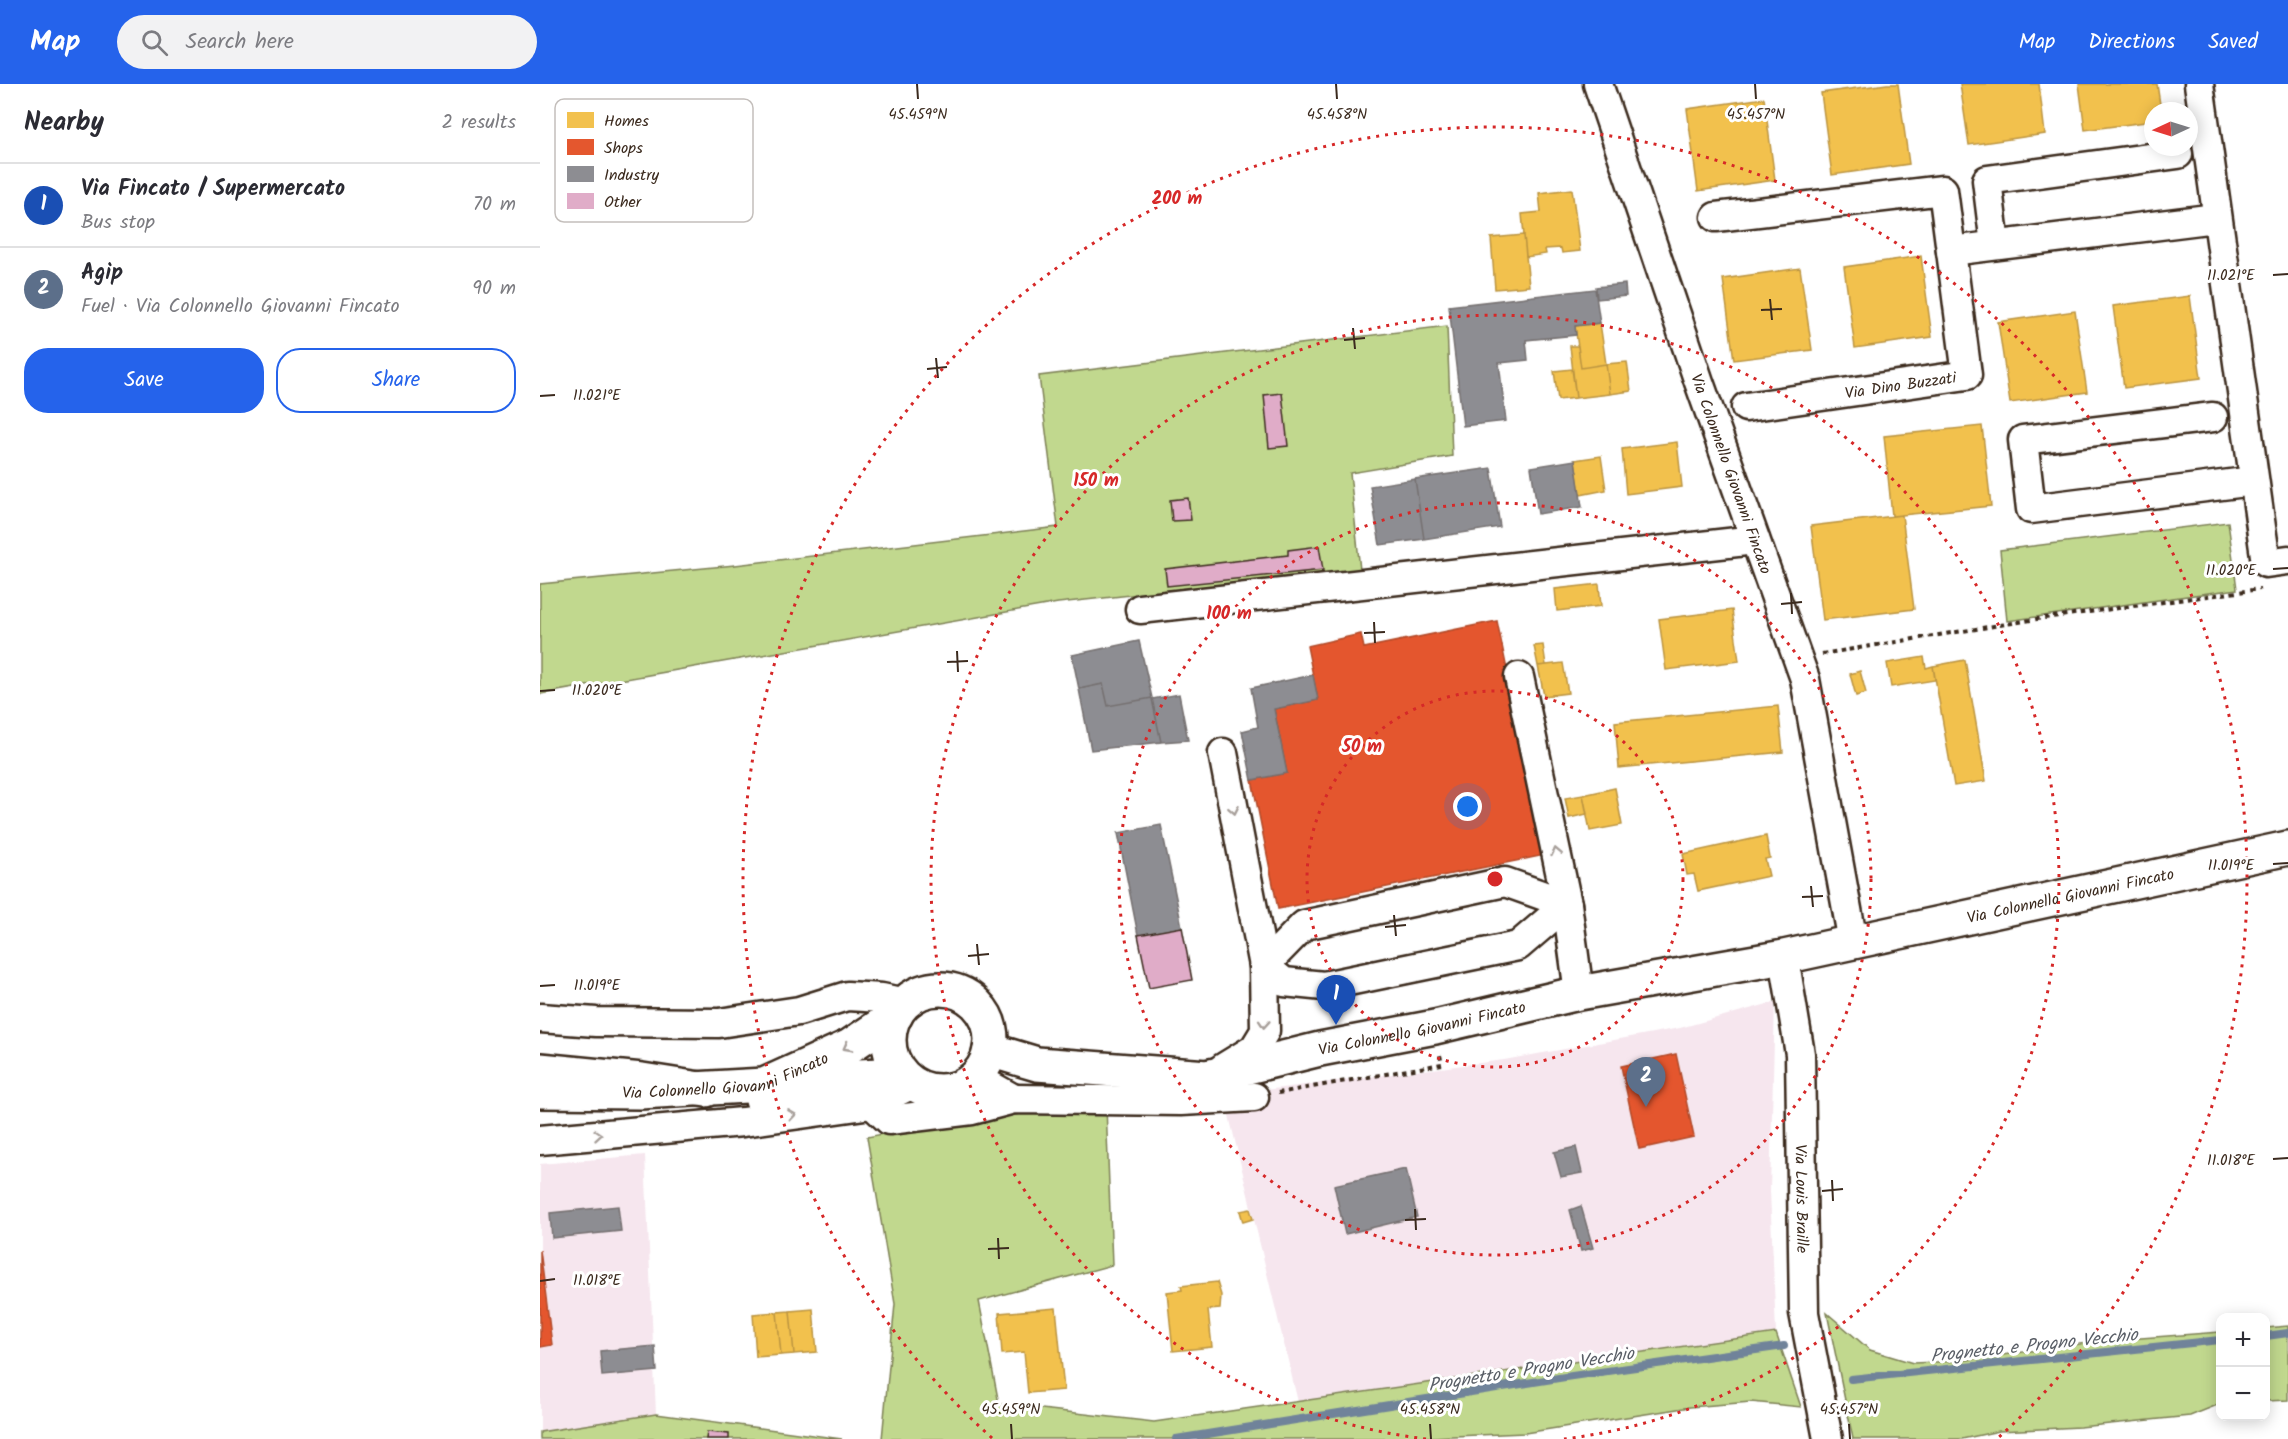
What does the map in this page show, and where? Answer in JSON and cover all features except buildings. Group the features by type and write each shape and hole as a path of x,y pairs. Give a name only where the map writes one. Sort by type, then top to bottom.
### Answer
{"main road":[{"name":"Via Colonnello Giovanni Fincato","path":"982,1063 1037,1064 1207,1077 1320,1049 1435,1027 1579,993 1784,957 2288,848"},
{"name":"Via Colonnello Giovanni Fincato","path":"540,1092 706,1090 764,1085 850,1046 917,994 937,989 956,992 966,997 986,1020 990,1034 982,1063 965,1085 946,1091 933,1091 907,1079 860,1076 793,1095 706,1110 633,1114 540,1111"},
{"path":"900,1009 891,1025 889,1046 907,1079"},
{"path":"540,1070 642,1080 706,1090"}],"street":[{"name":"Via Colonnello Giovanni Fincato","path":"1598,84 1805,679 1853,942"},
{"path":"2199,84 2254,481 2273,570"},
{"path":"1995,245 1988,180 2163,156"},
{"name":"Via Dino Buzzati","path":"1716,217 1943,190 1967,375 1746,407"},
{"path":"1951,251 2216,218"},
{"path":"2213,417 2023,440 2031,509 2254,481"},
{"path":"1140,609 1755,540"},
{"path":"1519,677 1567,904 1579,993"},
{"path":"1207,1077 1254,1049 1265,1031 1264,966 1223,753"},
{"path":"1264,966 1304,925 1505,882 1567,904"},
{"path":"1264,966 1284,982 1324,986 1518,946 1567,904"},
{"name":"Via Louis Braille","path":"1784,957 1800,1054 1804,1313 1828,1439"},
{"path":"540,1018 596,1022 719,1023 799,1011 847,996 882,998 900,1009"},
{"path":"982,1063 1014,1099"},
{"path":"540,1140 742,1122 872,1104 907,1079"},
{"path":"872,1104 889,1120 972,1110 1014,1099 1181,1101 1254,1097"}],"path":[{"path":"1797,658 2037,619 2273,570"}],"shaded area":[{"path":"1775,1002 1770,1190 1776,1333 1298,1402 1224,1095 1504,1060 1680,1028"},
{"path":"645,1155 656,1414 540,1432 540,1164"}],"green space":[{"path":"1447,326 1452,456 1350,473 1360,570 1058,603 540,694 540,584 735,565 1058,527 1039,376"},
{"path":"2228,522 2237,589 2007,621 2000,550"},
{"path":"1106,1106 1112,1265 979,1301 999,1404 1154,1422 1776,1333 1801,1407 1751,1402 1690,1407 1525,1433 1383,1439 882,1439 895,1304 867,1137 960,1119"},
{"path":"1827,1313 1870,1350 1913,1363 1960,1361 2101,1341 2216,1332 2216,1406 2190,1416 2080,1427 1999,1431 1962,1439 1853,1439"},
{"path":"2288,1326 2288,1400 2270,1401 2270,1328"},
{"path":"656,1414 842,1439 540,1439 540,1432"}],"waterway":[{"name":"Prognetto e Progno Vecchio","path":"2270,1335 2288,1333"},
{"name":"Prognetto e Progno Vecchio","path":"1851,1379 2216,1340"},
{"name":"Prognetto e Progno Vecchio","path":"1176,1439 1565,1377 1784,1346"}],"place":[{"name":"Via Fincato / Supermercato","path":"1336,1025"},
{"name":"Agip","path":"1646,1107"}]}
